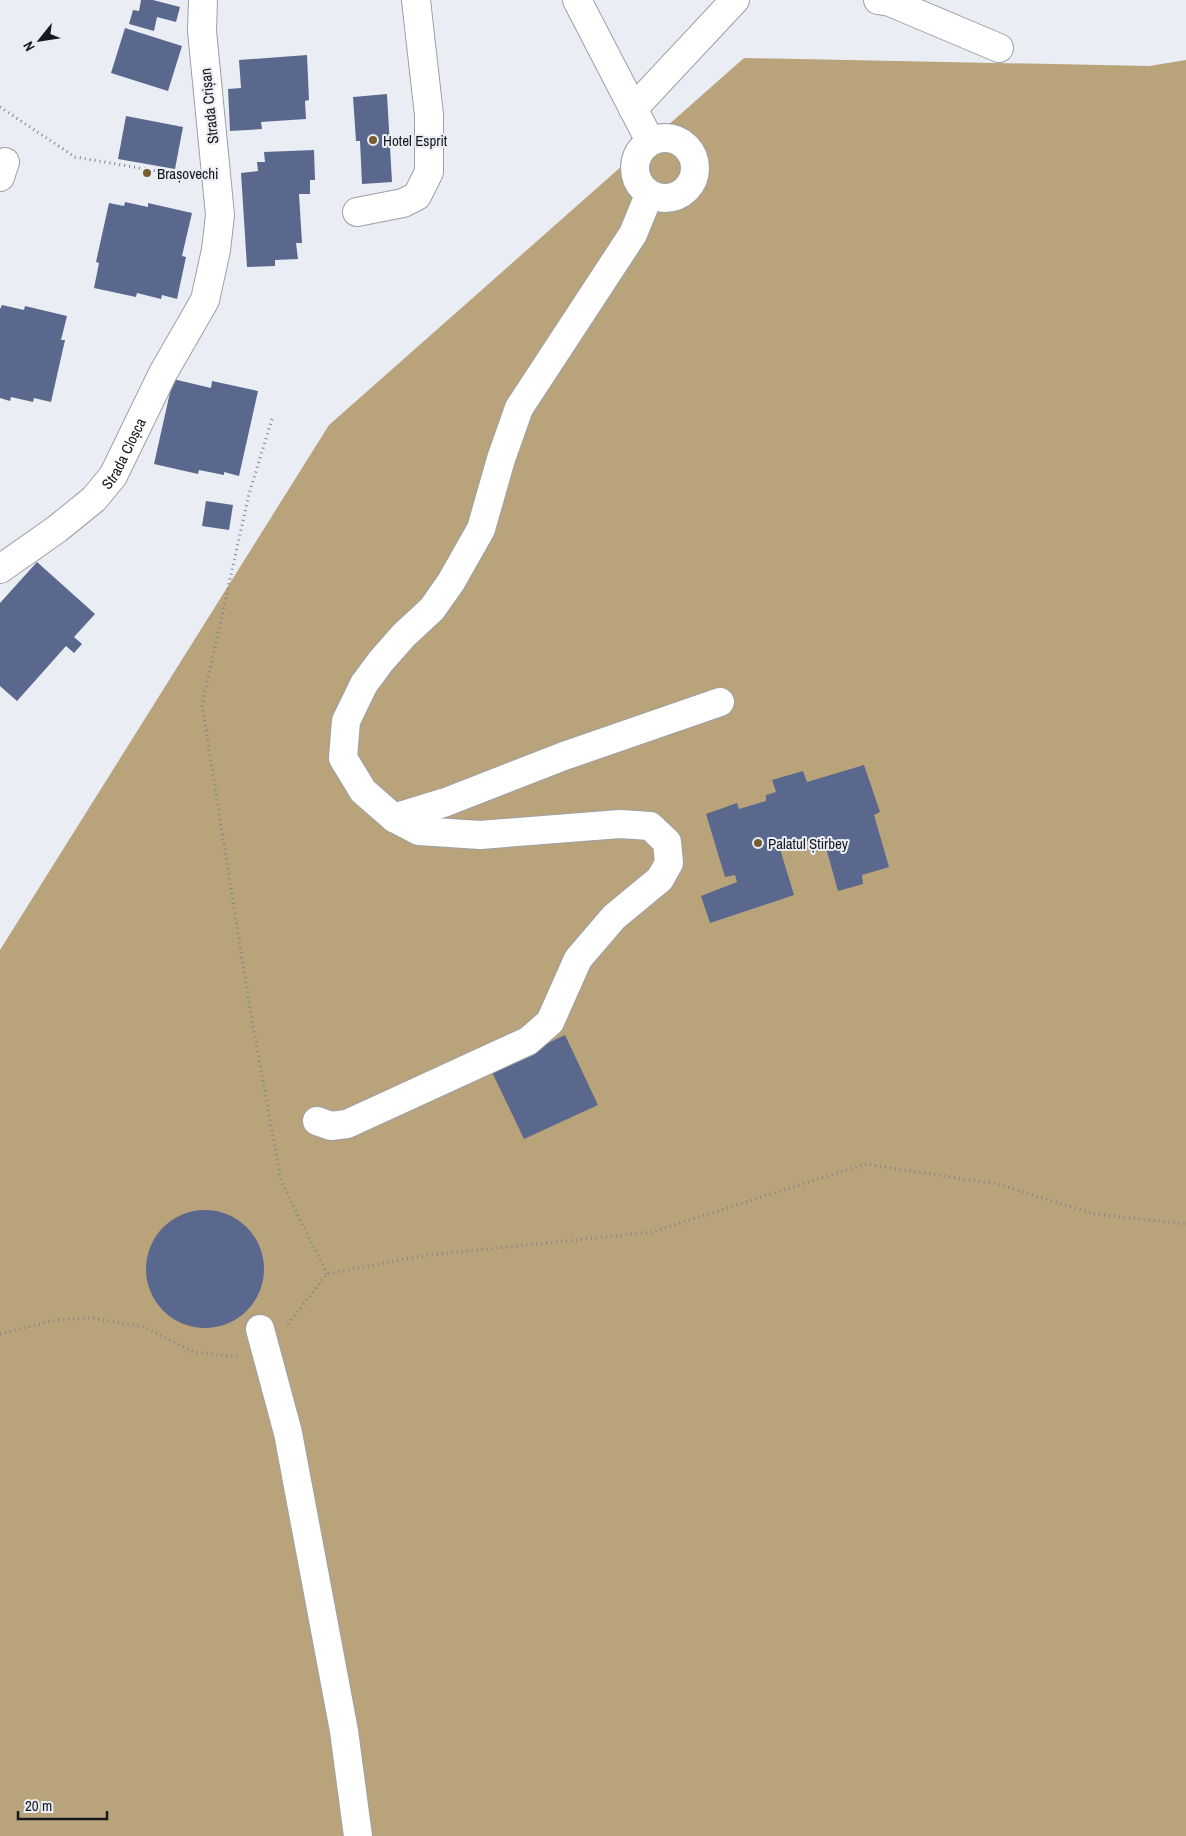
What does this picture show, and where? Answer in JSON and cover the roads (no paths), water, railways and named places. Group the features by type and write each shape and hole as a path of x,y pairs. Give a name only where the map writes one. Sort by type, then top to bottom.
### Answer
{"street":[{"name":"Strada Crișan","path":"203,0 202,31 220,215 216,250 205,300"},
{"path":"357,212 403,203 417,196 429,172 429,116 416,0"},
{"path":"577,0 650,141"},
{"path":"633,109 735,0"},
{"path":"878,0 890,2 999,48"},
{"path":"667,137 684,144 694,159 694,177 684,192 667,199 650,195 638,183 634,168 638,152 650,141 667,137"},
{"path":"316,1121 332,1126 347,1124 528,1041 550,1022 578,958 614,917 660,879 669,863 667,842 650,826 620,824 480,835 419,831 394,818 363,791 343,758 346,721 364,684 404,635 432,609 452,582 481,529 501,459 519,408 633,234 650,195"},
{"name":"Strada Cloșca","path":"0,569 94,500 113,476 163,373 205,300"},
{"path":"394,818 446,802 564,756 720,702"},
{"path":"262,1336 288,1433 344,1731 358,1836"}],"place":[{"name":"Hotel Esprit","path":"373,140"},
{"name":"Brașovechi","path":"147,173"},
{"name":"Palatul Știrbey","path":"758,843"}]}
